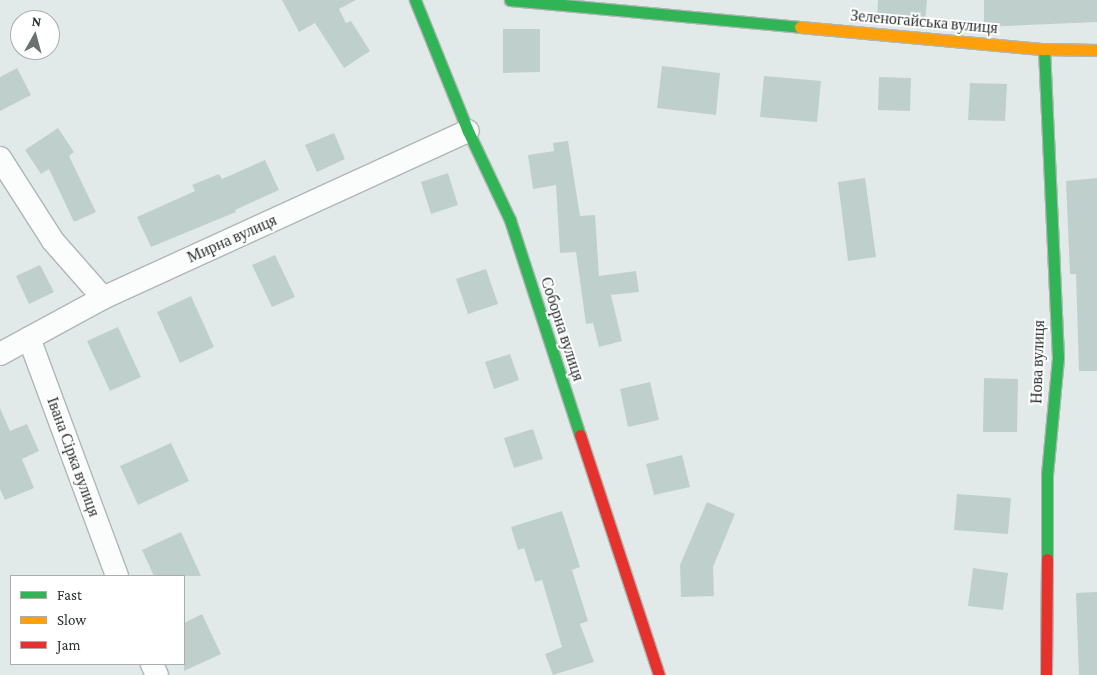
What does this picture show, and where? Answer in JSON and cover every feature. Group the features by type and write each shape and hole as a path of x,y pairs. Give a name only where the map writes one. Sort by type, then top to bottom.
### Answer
{"street":[{"name":"Соборна вулиця","path":"415,0 468,132 510,220 659,675"},
{"name":"Зеленогайська вулиця","path":"510,0 1044,49 1097,50"},
{"name":"Нова вулиця","path":"1044,49 1058,358 1047,474 1046,675"},
{"name":"Мирна вулиця","path":"0,354 103,298 468,132"},
{"path":"0,158 53,241 103,298"},
{"name":"Івана Сірка вулиця","path":"29,338 117,575"}],"building":[{"path":"282,0 356,0 339,9 346,23 351,21 370,51 344,68 315,23 299,32"},
{"path":"878,0 927,0 925,22 877,18"},
{"path":"984,0 1097,0 1097,22 984,27"},
{"path":"503,29 540,29 540,72 503,73"},
{"path":"662,66 720,73 716,115 657,108"},
{"path":"17,68 31,95 0,111 0,77"},
{"path":"764,76 821,81 817,122 760,117"},
{"path":"879,77 911,78 910,111 878,110"},
{"path":"970,83 1007,84 1005,121 968,120"},
{"path":"58,128 74,152 69,156 96,212 74,222 49,169 41,174 25,150"},
{"path":"334,133 345,159 317,172 305,145"},
{"path":"568,141 580,216 595,215 599,276 636,271 639,292 611,295 622,341 599,347 593,323 586,324 576,252 560,253 556,185 533,189 528,155 554,151 553,143"},
{"path":"265,160 279,190 235,210 236,212 151,247 137,217 195,191 192,185 219,174 222,179"},
{"path":"448,173 458,205 431,214 421,182"},
{"path":"865,178 876,257 848,261 838,182"},
{"path":"1097,178 1097,371 1079,371 1076,274 1070,274 1066,181"},
{"path":"275,255 295,297 272,307 252,265"},
{"path":"40,265 54,292 29,304 16,276"},
{"path":"486,269 498,304 468,314 456,279"},
{"path":"191,296 214,347 180,363 157,312"},
{"path":"118,327 141,377 110,391 87,341"},
{"path":"510,354 519,380 494,389 485,362"},
{"path":"984,378 1018,379 1017,432 983,432"},
{"path":"650,382 659,420 628,427 620,389"},
{"path":"0,408 10,431 27,424 39,451 22,459 34,488 5,500 0,489"},
{"path":"533,429 543,459 514,468 504,438"},
{"path":"171,443 189,481 138,505 120,466"},
{"path":"682,455 690,487 654,495 646,464"},
{"path":"957,494 1011,498 1008,534 954,530"},
{"path":"707,502 735,514 713,567 714,596 681,597 680,565"},
{"path":"562,511 580,567 572,570 588,621 580,624 594,662 553,675 545,654 562,647 542,580 535,582 524,548 518,550 511,527"},
{"path":"181,532 201,576 154,575 142,550"},
{"path":"973,568 1008,573 1003,610 968,606"},
{"path":"1097,592 1097,675 1079,675 1076,593"},
{"path":"202,614 221,654 184,671 185,665 185,622"}],"traffic: fast":[{"path":"415,0 468,131 510,220 580,435"},
{"path":"510,0 800,27"},
{"path":"1044,49 1058,358 1047,474 1047,559"}],"traffic: slow":[{"path":"800,27 1044,49 1097,50"}],"traffic: jam":[{"path":"580,435 659,675"},
{"path":"1046,675 1047,559"}]}
